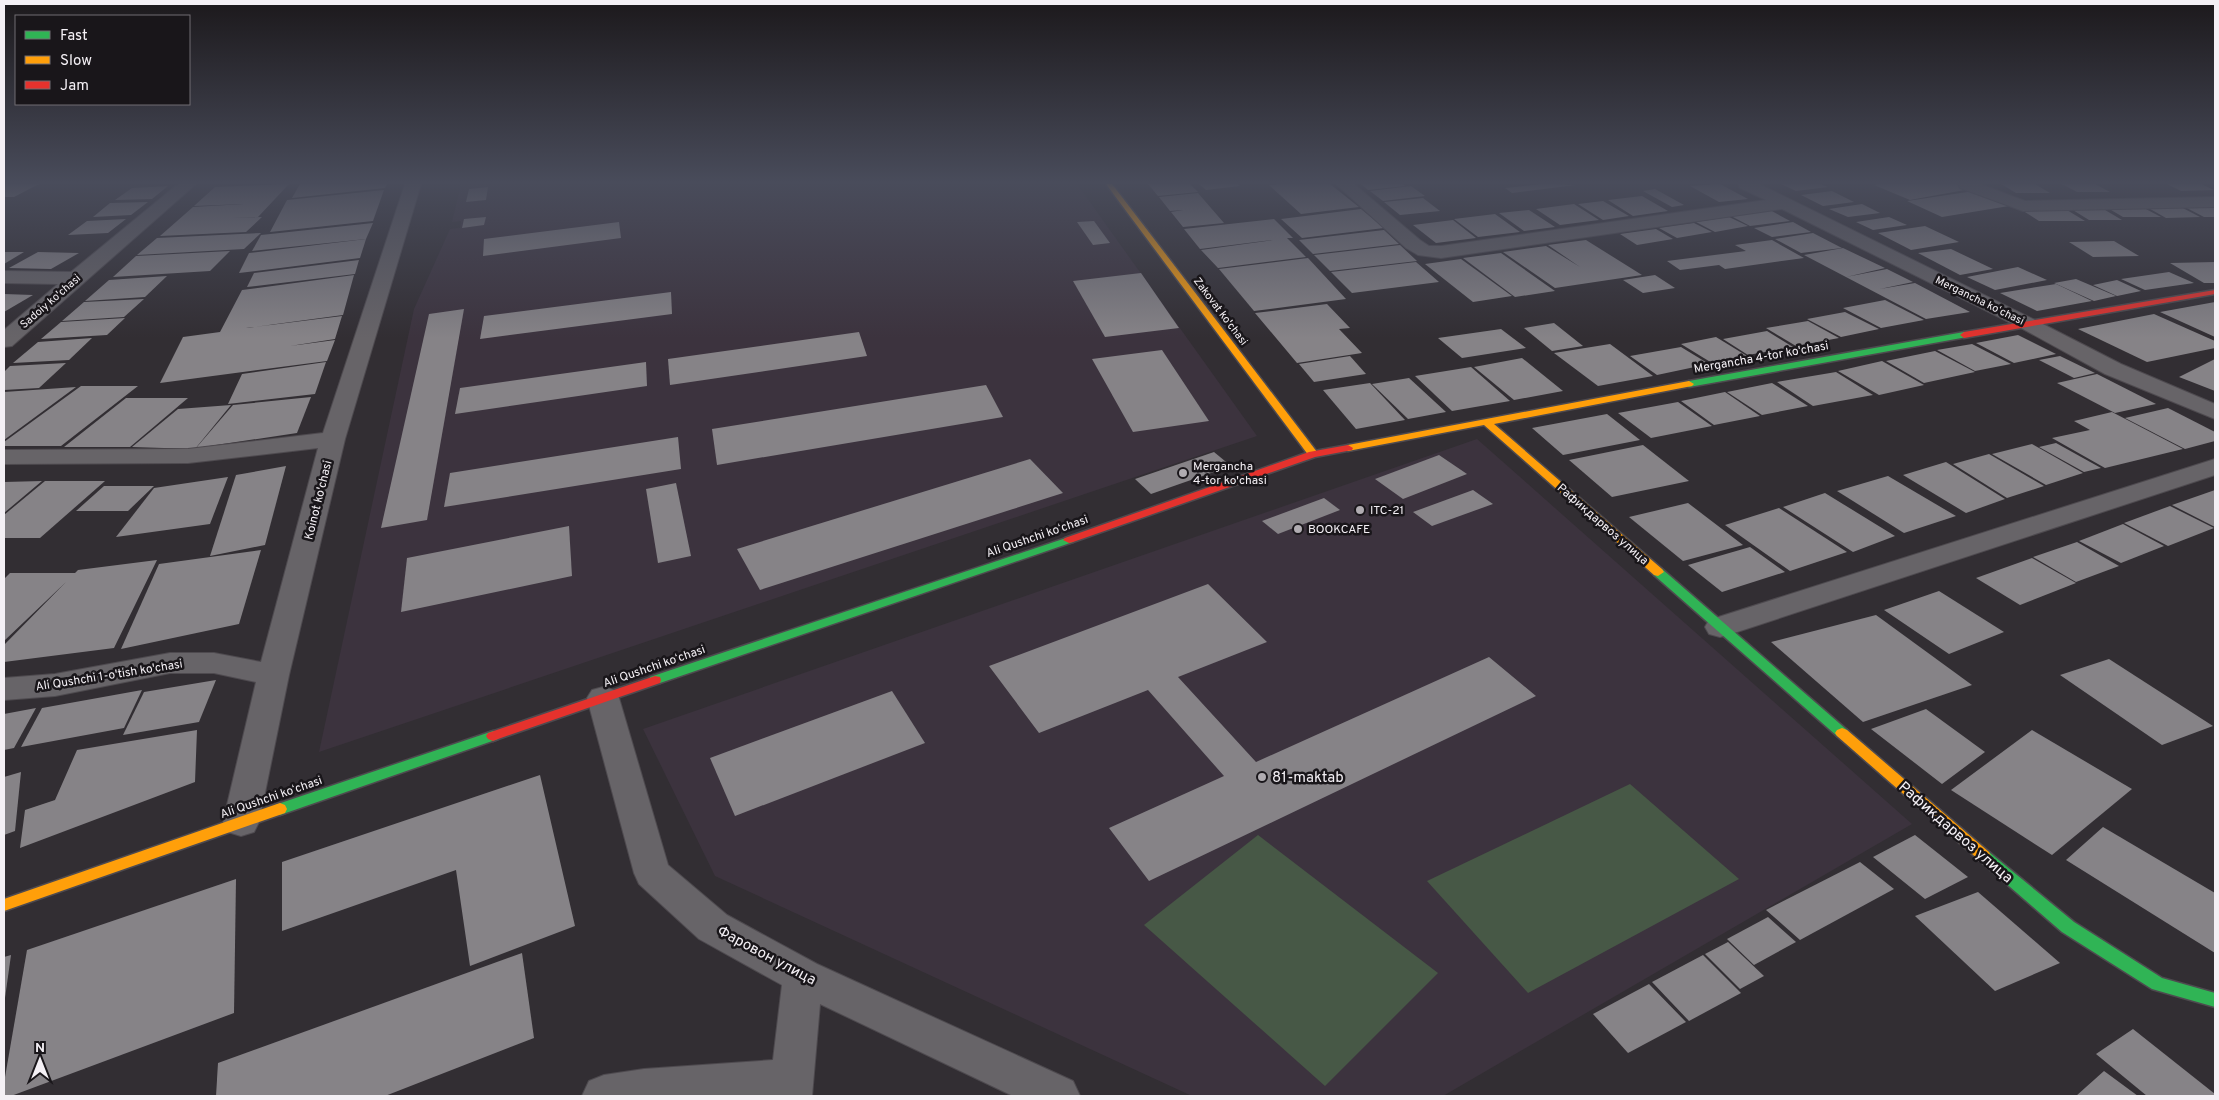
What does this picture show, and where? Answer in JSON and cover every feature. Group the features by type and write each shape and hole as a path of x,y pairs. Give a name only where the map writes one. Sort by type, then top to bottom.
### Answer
{"main road":[{"name":"Zakovat ko'chasi","path":"1149,235 1313,454"},
{"name":"Mergancha 4-tor ko'chasi","path":"1313,454 1775,368 2215,292"},
{"name":"Рафикдарвоз улица","path":"1486,421 1945,823 2068,927 2158,984 2215,1000"},
{"name":"Ali Qushchi koʻchasi","path":"4,905 241,822 1052,546 1313,454"}],"street":[{"name":"Sadoiy ko'chasi","path":"4,341 127,235"},
{"name":"Koinot ko'chasi","path":"241,822 273,675 333,439 397,235"},
{"path":"1403,235 1413,244 1426,251 1440,252 1557,235"},
{"name":"Mergancha koʻchasi","path":"1850,235 2030,325 2113,369 2215,412"},
{"path":"4,278 76,278"},
{"path":"4,457 188,456 333,439"},
{"path":"1720,627 2215,467"},
{"name":"Ali Qushchi 1-o'tish ko'chasi","path":"4,689 55,685 170,663 214,663 273,675"},
{"name":"Фаровон улица","path":"603,698 652,873 713,927 803,976 1058,1096"},
{"path":"604,1096 644,1090 791,1088 803,976"}],"shaded area":[{"path":"447,235 1114,235 1257,436 319,752 414,309"},
{"name":"81-maktab","path":"1477,439 1912,824 1443,1096 1192,1096 715,876 643,729"}],"green space":[{"path":"1630,784 1739,879 1528,993 1427,881"},
{"path":"1258,835 1438,973 1325,1086 1144,925"}],"building":[{"path":"259,235 244,249 137,255 157,238"},
{"path":"261,235 368,235 366,239 252,251"},
{"path":"513,235 621,235 621,238 483,256 484,239"},
{"path":"1086,235 1104,235 1110,243 1093,245"},
{"path":"1189,235 1290,235 1293,238 1287,238 1306,257 1218,268 1201,250 1273,240 1200,249"},
{"path":"1299,235 1324,235 1302,238"},
{"path":"1339,235 1390,235 1399,244 1313,254 1299,240"},
{"path":"1426,235 1473,235 1476,238 1436,243"},
{"path":"1622,235 1667,235 1673,239 1637,245"},
{"path":"1672,235 1693,235 1677,238"},
{"path":"1798,235 1818,235 1842,248 1801,253 1775,239"},
{"path":"1883,235 1945,235 1959,242 1911,250"},
{"path":"366,239 360,258 239,273 249,253"},
{"path":"1586,240 1642,275 1555,288 1503,252 1546,246 1580,267 1548,245"},
{"path":"1772,240 1804,258 1725,269 1719,265 1680,270 1667,261 1746,251 1735,245"},
{"path":"2114,241 2139,256 2093,257 2069,242"},
{"path":"1400,245 1417,261 1330,271 1314,255"},
{"path":"1843,248 1885,268 1846,277 1887,269 1913,282 1880,289 1915,283 1970,312 1926,319 1804,255"},
{"path":"1951,249 1993,269 1960,275 1918,253"},
{"path":"230,251 210,271 113,277 136,256"},
{"path":"4,252 24,252 4,264"},
{"path":"38,252 79,253 51,269 9,268"},
{"path":"1501,253 1555,291 1515,297 1463,258"},
{"path":"1308,258 1346,299 1254,311 1219,269"},
{"path":"1461,259 1512,296 1473,302 1425,264"},
{"path":"359,260 355,274 247,287 254,273"},
{"path":"1416,262 1439,282 1352,293 1331,272"},
{"path":"2215,262 2215,283 2204,283 2170,263"},
{"path":"2018,267 2047,280 1995,290 1967,277"},
{"path":"2169,272 2194,283 2145,290 2121,279"},
{"path":"1141,273 1179,328 1105,337 1073,281"},
{"path":"354,275 343,315 246,328 342,316 335,339 290,346 335,340 327,361 160,383 183,337 220,332 242,290"},
{"path":"1655,275 1675,288 1643,293 1623,280"},
{"path":"167,276 145,297 85,301 109,280"},
{"path":"2076,279 2116,296 2094,301 2054,283"},
{"path":"2117,280 2141,291 2117,296 2093,285"},
{"path":"2056,284 2092,301 2037,311 2000,293"},
{"path":"671,292 672,314 480,339 484,316"},
{"path":"4,294 33,295 4,312"},
{"path":"144,299 124,317 62,321 84,302"},
{"path":"1885,300 1924,320 1881,328 1843,308"},
{"path":"2215,302 2215,337 2160,312"},
{"path":"1327,304 1350,328 1339,329 1362,353 1297,363 1255,313"},
{"path":"464,309 427,520 381,528 429,314"},
{"path":"1845,312 1879,329 1841,337 1807,319"},
{"path":"2154,314 2215,341 2215,348 2147,362 2078,329"},
{"path":"125,318 107,335 41,339 61,322"},
{"path":"1808,321 1839,338 1796,346 1766,328"},
{"path":"1554,323 1583,346 1552,351 1524,328"},
{"path":"1501,329 1526,348 1462,358 1438,338"},
{"path":"1767,331 1793,347 1748,355 1723,339"},
{"path":"859,332 867,356 670,385 668,359"},
{"path":"2018,335 2056,354 2014,363 1976,343"},
{"path":"1716,337 1747,356 1712,363 1681,344"},
{"path":"92,338 69,360 13,363 38,342"},
{"path":"1610,344 1653,376 1598,386 1554,353"},
{"path":"1972,344 2011,364 1975,371 1937,350"},
{"path":"1681,347 1709,364 1657,375 1630,356"},
{"path":"1162,350 1209,421 1133,432 1092,359"},
{"path":"1935,351 1975,372 1924,383 1886,361"},
{"path":"1350,356 1366,374 1314,382 1299,364"},
{"path":"2060,356 2095,373 2074,378 2039,360"},
{"path":"1522,358 1563,391 1514,400 1474,367"},
{"path":"2215,359 2215,391 2179,377"},
{"path":"1882,361 1924,385 1879,395 1838,371"},
{"path":"326,362 315,394 228,404 242,374"},
{"path":"646,362 647,386 455,414 460,388"},
{"path":"66,363 39,388 4,390 4,372 10,366"},
{"path":"1471,367 1510,401 1452,411 1415,376"},
{"path":"1836,372 1873,395 1813,406 1777,382"},
{"path":"2097,374 2156,404 2115,413 2057,383"},
{"path":"1409,378 1446,412 1408,419 1372,384"},
{"path":"1370,383 1405,420 1356,429 1323,390"},
{"path":"1772,383 1808,406 1762,415 1727,392"},
{"path":"986,385 1003,417 717,465 712,429"},
{"path":"81,386 138,386 61,446 4,446 4,442"},
{"path":"76,387 4,440 4,392"},
{"path":"1725,392 1760,416 1714,425 1681,401"},
{"path":"311,397 297,433 196,448 233,405"},
{"path":"126,398 188,398 130,447 64,447"},
{"path":"1678,402 1712,426 1651,438 1618,413"},
{"path":"231,405 195,449 132,447 178,409"},
{"path":"2168,408 2215,432 2215,441 2185,449 2125,418"},
{"path":"2112,412 2183,449 2105,468 2052,438 2090,430 2074,421"},
{"path":"1607,414 1640,440 1563,455 1532,428"},
{"path":"678,437 681,469 444,507 450,473"},
{"path":"2056,443 2101,468 2084,472 2039,447"},
{"path":"2032,444 2083,473 2046,485 1992,454"},
{"path":"1643,445 1689,481 1612,497 1569,460"},
{"name":"Mergancha 4-tor ko'chasi","path":"1214,452 1231,466 1151,494 1135,479"},
{"path":"1989,454 2044,486 2007,498 1953,464"},
{"path":"1439,455 1467,474 1403,499 1375,479"},
{"path":"1030,459 1063,493 760,590 737,549"},
{"path":"1946,462 2005,499 1966,513 1903,475"},
{"path":"286,466 265,545 210,556 236,475"},
{"path":"1888,476 1956,516 1904,533 1837,491"},
{"path":"228,477 210,524 116,537 154,488"},
{"path":"42,481 4,513 4,482"},
{"path":"45,481 105,481 40,538 4,538 4,515"},
{"path":"676,483 691,556 658,563 646,489"},
{"path":"104,486 154,486 128,511 76,511"},
{"path":"1473,490 1493,504 1432,526 1413,512"},
{"path":"2215,490 2215,527 2172,505"},
{"path":"1825,493 1895,536 1853,552 1783,507"},
{"path":"1324,498 1340,510 1278,534 1262,521"},
{"path":"1688,503 1743,545 1683,561 1629,517"},
{"path":"2170,506 2214,528 2168,546 2124,523"},
{"path":"1779,508 1847,552 1790,571 1725,525"},
{"path":"2123,524 2164,546 2121,563 2079,541"},
{"path":"569,526 572,576 401,612 407,558"},
{"path":"2077,542 2119,566 2076,582 2033,557"},
{"path":"1750,547 1785,572 1722,592 1688,565"},
{"path":"261,550 239,624 121,649 159,564"},
{"path":"2032,558 2076,583 2020,605 1976,578"},
{"path":"157,560 114,648 4,662 4,645 66,582 4,641 4,579 10,573 75,573 78,570"},
{"path":"1208,584 1267,642 1178,677 1256,762 1489,657 1536,696 1149,881 1109,828 1224,776 1148,690 1039,733 989,666"},
{"path":"1939,591 2004,632 1949,654 1884,610"},
{"path":"1876,615 1972,685 1863,722 1771,642"},
{"path":"2109,659 2213,726 2162,745 2060,675"},
{"path":"216,680 199,722 123,735 144,692"},
{"path":"142,690 124,728 21,747 42,708"},
{"path":"892,691 925,743 735,816 710,758"},
{"path":"36,708 14,748 4,750 4,714"},
{"path":"1926,709 1985,752 1942,784 1871,729"},
{"path":"197,730 195,782 20,848 25,810 55,800 77,750"},
{"path":"2032,730 2132,789 2052,855 1951,790"},
{"path":"21,772 15,831 4,835 4,777"},
{"path":"540,775 575,926 470,966 456,870 282,931 282,862"},
{"path":"2103,827 2215,893 2215,953 2066,860"},
{"path":"1915,835 1968,877 1925,899 1873,857"},
{"path":"1860,862 1894,889 1800,940 1766,910"},
{"path":"236,879 234,1013 11,1096 4,1096 4,1083 27,950"},
{"path":"1978,892 2060,963 1995,991 1915,916"},
{"path":"1768,917 1796,942 1754,965 1727,939"},
{"path":"1728,942 1764,976 1740,989 1705,954"},
{"path":"522,953 534,1038 385,1096 216,1096 218,1063"},
{"path":"11,955 5,998 4,998 4,957"},
{"path":"1703,955 1741,993 1689,1021 1652,982"},
{"path":"1649,984 1686,1022 1628,1053 1593,1014"},
{"path":"2133,1029 2215,1094 2215,1096 2147,1096 2096,1054"},
{"path":"2104,1071 2138,1096 2076,1096"}],"traffic: fast":[{"path":"1689,384 1964,335"},
{"path":"655,680 1069,540"},
{"path":"1658,572 1842,733"},
{"path":"280,809 493,736"},
{"path":"1984,856 2068,927 2158,984 2215,1000"}],"traffic: slow":[{"path":"1148,235 1313,454"},
{"path":"1348,448 1689,384"},
{"path":"1485,421 1658,572"},
{"path":"1842,733 1984,856"},
{"path":"4,905 280,809"}],"traffic: jam":[{"path":"1964,335 2215,292"},
{"path":"1069,540 1313,454 1348,448"},
{"path":"493,736 655,680"}],"place":[{"name":"Mergancha 4-tor ko'chasi","path":"1183,473"},
{"name":"ITC-21","path":"1360,510"},
{"name":"BOOKCAFE","path":"1298,529"},
{"name":"81-maktab","path":"1262,777"}]}
